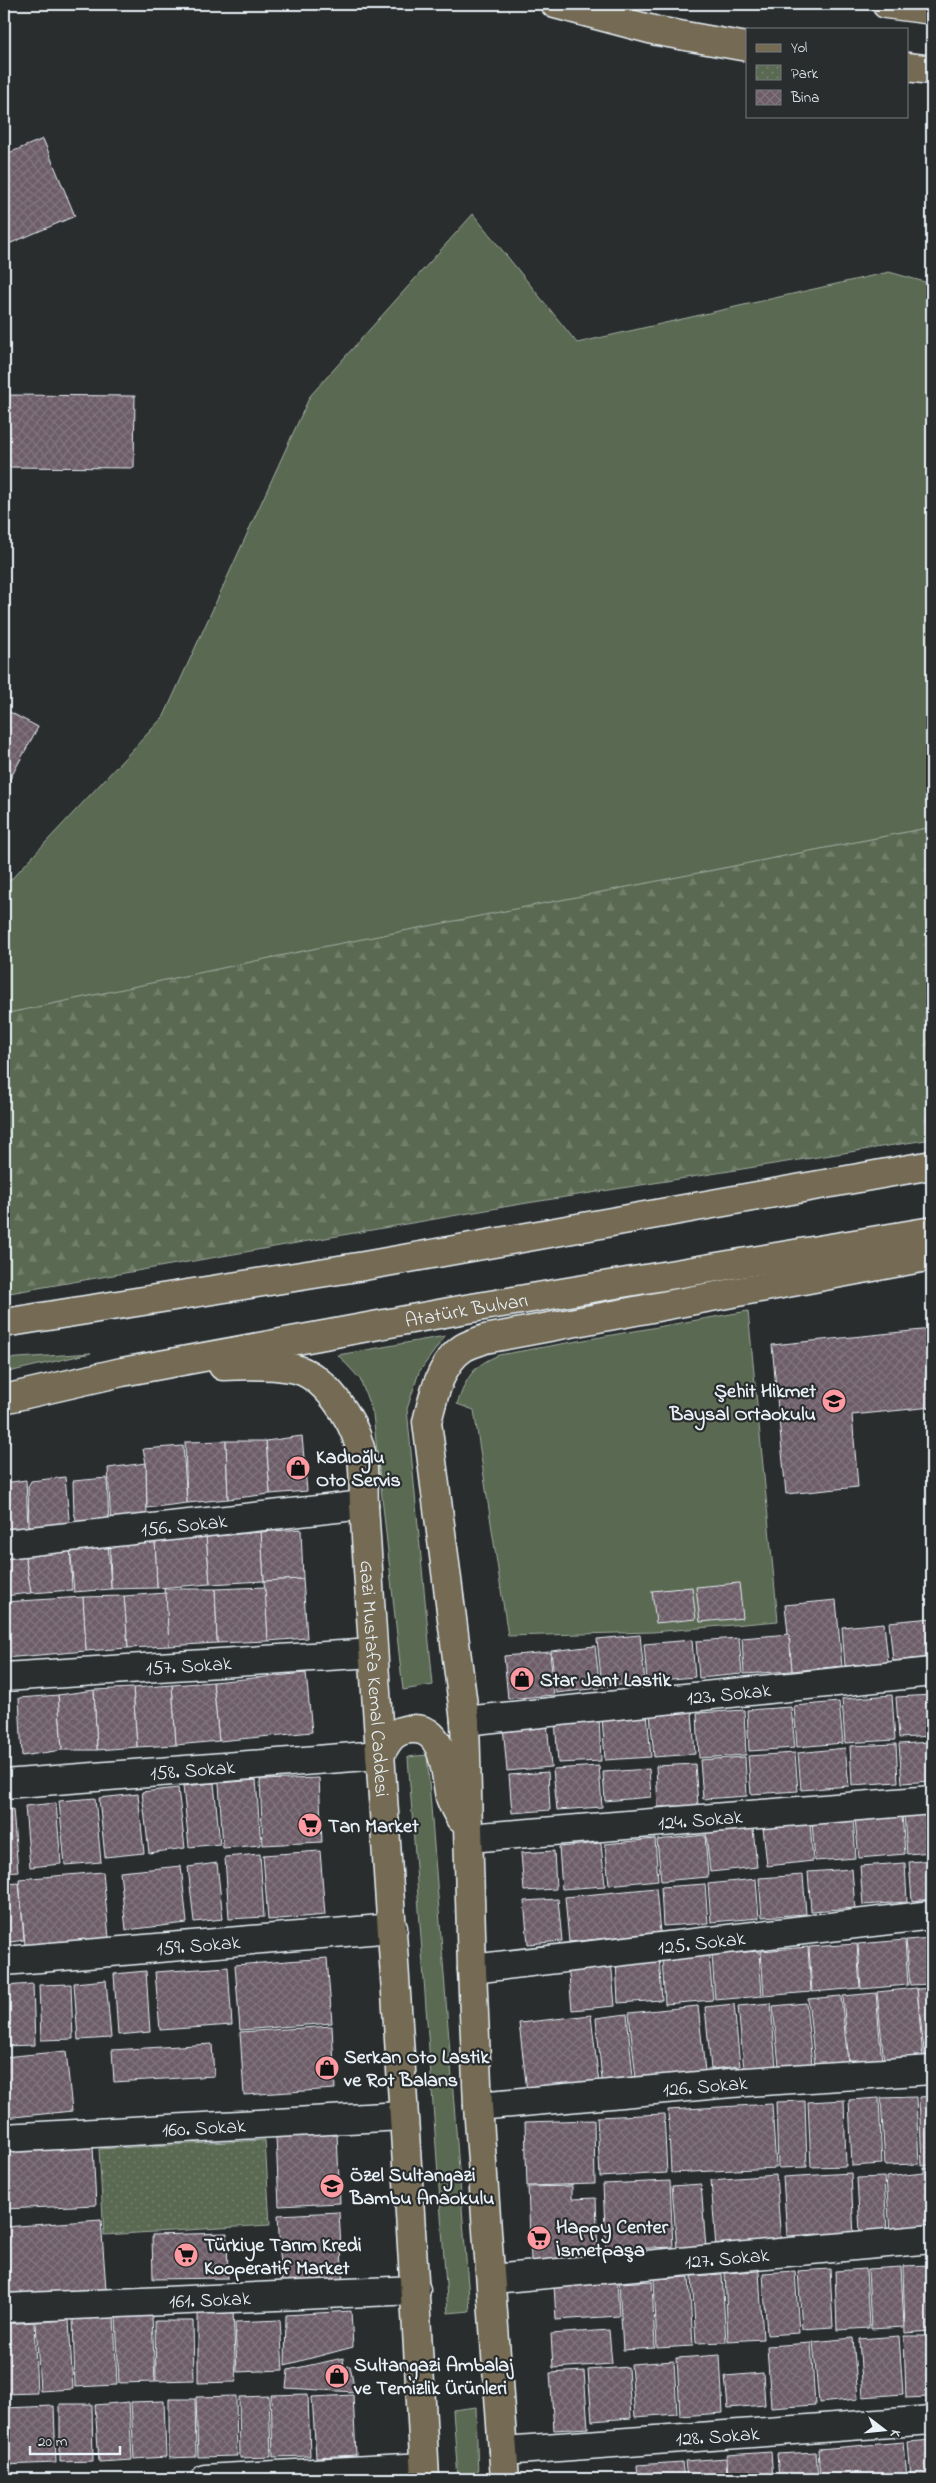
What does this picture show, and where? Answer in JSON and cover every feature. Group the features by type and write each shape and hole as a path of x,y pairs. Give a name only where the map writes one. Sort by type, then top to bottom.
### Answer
{"main road":[{"path":"555,4 635,26 746,47"},
{"path":"886,4 932,10"},
{"path":"908,67 932,70"},
{"path":"4,1323 364,1266 932,1164"},
{"name":"Atatürk Bulvarı","path":"4,1399 122,1372 466,1309 932,1231"},
{"path":"505,2479 478,2106 465,1721 427,1422 434,1392 448,1364 462,1348 485,1339 932,1256"},
{"name":"Gazi Mustafa Kemal Caddesi","path":"122,1372 245,1365 293,1368 319,1382 336,1398 354,1429 361,1450 373,1653 393,1928 402,2116 416,2290 425,2473"},
{"path":"380,1755 390,1736 404,1729 419,1729 434,1737 443,1754 451,1799 469,1838"}],"street":[{"name":"156. Sokak","path":"4,1544 364,1505"},
{"name":"157. Sokak","path":"4,1677 373,1653"},
{"name":"123. Sokak","path":"465,1721 932,1672"},
{"name":"158. Sokak","path":"4,1784 380,1755"},
{"name":"124. Sokak","path":"469,1838 932,1800"},
{"name":"125. Sokak","path":"472,1969 932,1915"},
{"name":"159. Sokak","path":"4,1962 393,1928"},
{"name":"126. Sokak","path":"478,2106 731,2083 932,2070"},
{"name":"160. Sokak","path":"4,2138 402,2116"},
{"name":"127. Sokak","path":"492,2279 932,2240"},
{"name":"161. Sokak","path":"4,2308 416,2290"},
{"name":"128. Sokak","path":"503,2451 932,2420"},
{"path":"205,2479 425,2473"}],"green space":[{"path":"473,214 577,343 889,272 932,284 932,827 4,1014 4,887 164,716 310,396"},
{"path":"932,827 932,1139 521,1204 4,1294 4,1014 322,947"},
{"path":"748,1311 778,1621 653,1632 508,1636 474,1410 457,1404 464,1386 476,1368 499,1355"},
{"path":"445,1336 419,1372 407,1409 433,1685 403,1690 373,1414 360,1379 338,1355"},
{"path":"91,1353 4,1373 4,1359"},
{"path":"427,1755 470,2311 448,2313 408,1757"},
{"path":"265,2140 270,2225 104,2235 99,2149"},
{"path":"476,2407 478,2479 458,2479 453,2410"}],"building":[{"path":"43,139 75,216 4,246 4,155"},
{"path":"4,395 135,396 134,468 4,467"},
{"path":"4,709 38,727 4,790"},
{"path":"932,1329 932,1407 852,1415 858,1487 786,1494 772,1345"},
{"path":"302,1436 307,1491 270,1494 266,1441"},
{"path":"226,1441 228,1499 187,1503 185,1442"},
{"path":"226,1441 266,1441 270,1494 228,1499"},
{"path":"183,1446 187,1503 147,1508 146,1463 143,1449"},
{"path":"146,1463 147,1523 111,1527 108,1468"},
{"path":"65,1477 70,1529 29,1526 28,1487 31,1481"},
{"path":"107,1478 109,1526 77,1523 74,1512 73,1481"},
{"path":"26,1480 28,1529 4,1532 4,1483"},
{"path":"301,1529 303,1579 264,1581 261,1532"},
{"path":"261,1532 264,1581 210,1584 206,1537"},
{"path":"206,1537 210,1584 157,1588 155,1540"},
{"path":"155,1540 157,1588 111,1589 110,1542"},
{"path":"70,1542 72,1590 31,1593 24,1549"},
{"path":"108,1542 111,1589 74,1592 70,1545"},
{"path":"4,1549 24,1549 31,1593 4,1596"},
{"path":"303,1579 307,1638 268,1641 264,1581"},
{"path":"739,1583 743,1618 700,1622 696,1587"},
{"path":"265,1587 268,1641 217,1643 215,1589"},
{"path":"692,1587 696,1619 656,1623 652,1591"},
{"path":"164,1589 215,1589 217,1643 169,1646"},
{"path":"166,1593 169,1646 128,1648 124,1596"},
{"path":"124,1596 128,1648 86,1651 83,1597"},
{"path":"83,1597 86,1651 4,1658 4,1602"},
{"path":"836,1600 842,1666 792,1671 785,1605"},
{"path":"932,1618 932,1657 893,1661 889,1622"},
{"path":"884,1623 888,1662 845,1666 842,1627"},
{"path":"789,1634 792,1671 744,1674 742,1638"},
{"path":"640,1635 645,1682 602,1687 597,1639"},
{"path":"739,1638 742,1674 699,1678 696,1641"},
{"path":"692,1640 695,1677 647,1681 644,1644"},
{"path":"595,1646 600,1688 556,1693 551,1651"},
{"path":"550,1652 554,1695 508,1699 504,1656"},
{"path":"306,1673 312,1732 219,1741 213,1682"},
{"path":"213,1682 219,1741 176,1745 172,1685"},
{"path":"172,1685 176,1745 137,1747 133,1688"},
{"path":"133,1688 137,1747 97,1750 94,1690"},
{"path":"94,1690 97,1750 62,1750 58,1695"},
{"path":"58,1695 62,1750 22,1756 19,1698"},
{"path":"892,1695 895,1740 845,1743 842,1699"},
{"path":"932,1695 932,1736 899,1738 896,1697"},
{"path":"839,1702 843,1743 797,1747 794,1706"},
{"path":"791,1707 795,1748 749,1751 747,1710"},
{"path":"744,1710 746,1755 699,1758 697,1713"},
{"path":"692,1711 695,1754 654,1757 650,1714"},
{"path":"647,1713 651,1757 605,1760 602,1716"},
{"path":"599,1717 601,1761 558,1763 555,1719"},
{"path":"547,1722 551,1767 507,1771 503,1726"},
{"path":"932,1742 932,1781 902,1783 899,1744"},
{"path":"896,1744 898,1782 852,1785 850,1746"},
{"path":"845,1748 849,1786 801,1790 798,1753"},
{"path":"795,1753 798,1791 751,1794 748,1756"},
{"path":"745,1757 747,1796 703,1799 700,1760"},
{"path":"695,1764 698,1805 658,1807 656,1766"},
{"path":"599,1766 602,1807 557,1810 553,1769"},
{"path":"649,1769 651,1797 605,1801 603,1772"},
{"path":"548,1772 550,1810 512,1813 509,1775"},
{"path":"319,1778 322,1842 263,1845 260,1780"},
{"path":"256,1780 261,1845 223,1848 219,1783"},
{"path":"214,1783 220,1844 189,1847 183,1786"},
{"path":"178,1788 185,1848 149,1853 142,1792"},
{"path":"138,1794 144,1853 105,1857 99,1798"},
{"path":"95,1798 101,1862 65,1865 59,1801"},
{"path":"56,1803 61,1864 30,1867 25,1806"},
{"path":"13,1809 18,1871 4,1872 4,1810"},
{"path":"932,1813 932,1852 907,1854 904,1815"},
{"path":"902,1815 905,1854 859,1858 855,1819"},
{"path":"853,1819 856,1858 815,1861 812,1822"},
{"path":"810,1823 813,1861 767,1866 763,1827"},
{"path":"753,1829 757,1867 710,1872 706,1833"},
{"path":"705,1835 708,1877 661,1881 657,1840"},
{"path":"655,1839 658,1880 609,1885 605,1844"},
{"path":"601,1843 605,1886 562,1889 559,1847"},
{"path":"320,1851 325,1915 268,1920 263,1855"},
{"path":"554,1851 556,1889 524,1891 521,1853"},
{"path":"260,1854 264,1917 229,1919 225,1857"},
{"path":"932,1860 932,1899 912,1901 909,1862"},
{"path":"217,1863 223,1919 194,1922 188,1867"},
{"path":"905,1863 907,1902 863,1905 860,1866"},
{"path":"181,1866 187,1923 126,1930 120,1872"},
{"path":"852,1869 855,1908 811,1911 808,1872"},
{"path":"103,1872 109,1938 25,1945 19,1879"},
{"path":"803,1875 806,1914 762,1917 759,1878"},
{"path":"756,1879 759,1918 711,1922 708,1884"},
{"path":"19,1883 24,1940 4,1943 4,1884"},
{"path":"705,1884 708,1923 663,1926 661,1887"},
{"path":"656,1888 660,1933 569,1942 565,1897"},
{"path":"558,1899 562,1941 528,1944 524,1901"},
{"path":"932,1938 932,1984 910,1985 906,1940"},
{"path":"905,1940 908,1985 861,1989 858,1944"},
{"path":"857,1944 860,1988 812,1992 809,1947"},
{"path":"808,1947 811,1992 764,1996 761,1951"},
{"path":"759,1951 762,1996 715,2000 712,1955"},
{"path":"709,1956 713,2000 665,2004 662,1959"},
{"path":"659,1957 662,2000 618,2003 616,1960"},
{"path":"327,1958 332,2023 240,2030 235,1965"},
{"path":"611,1960 615,2006 572,2010 568,1963"},
{"path":"228,1967 232,2025 160,2030 155,1972"},
{"path":"146,1971 150,2032 118,2035 114,1974"},
{"path":"106,1980 111,2038 78,2040 74,1983"},
{"path":"33,1984 35,2045 4,2046 4,1986"},
{"path":"71,1984 73,2039 41,2040 39,1985"},
{"path":"917,1988 923,2059 884,2063 877,1992"},
{"path":"932,1988 932,2059 925,2060 917,1989"},
{"path":"876,1993 882,2063 849,2066 843,1996"},
{"path":"841,1996 848,2062 815,2066 808,1999"},
{"path":"771,2003 776,2067 744,2070 738,2006"},
{"path":"806,2003 812,2064 779,2066 773,2006"},
{"path":"734,2004 740,2066 711,2069 705,2007"},
{"path":"698,2006 705,2071 636,2079 629,2013"},
{"path":"627,2014 633,2077 602,2080 596,2018"},
{"path":"591,2015 599,2083 527,2091 519,2023"},
{"path":"332,2026 335,2089 244,2095 240,2032"},
{"path":"212,2044 214,2076 114,2082 112,2050"},
{"path":"66,2051 72,2111 4,2118 4,2057"},
{"path":"932,2096 932,2165 922,2166 919,2097"},
{"path":"916,2097 919,2164 885,2165 881,2098"},
{"path":"879,2098 882,2164 852,2166 849,2100"},
{"path":"844,2100 846,2166 811,2167 808,2102"},
{"path":"805,2101 807,2167 778,2168 776,2102"},
{"path":"772,2104 776,2168 671,2173 668,2110"},
{"path":"664,2114 667,2173 600,2177 597,2117"},
{"path":"594,2120 595,2184 527,2186 525,2122"},
{"path":"337,2134 340,2203 279,2206 276,2137"},
{"path":"93,2147 96,2205 4,2209 4,2151"},
{"path":"924,2168 932,2168 932,2224 890,2233 886,2177 924,2173"},
{"path":"851,2173 854,2238 819,2240 818,2234 787,2236 783,2177"},
{"path":"776,2175 781,2243 716,2248 711,2180"},
{"path":"884,2177 887,2232 860,2233 857,2178"},
{"path":"670,2181 673,2247 606,2250 603,2184"},
{"path":"701,2184 706,2248 677,2250 672,2186"},
{"path":"572,2186 572,2199 596,2198 598,2258 531,2261 528,2187"},
{"path":"339,2212 343,2285 282,2289 278,2215"},
{"path":"101,2220 106,2289 4,2296 4,2227"},
{"path":"227,2233 228,2278 153,2279 152,2235"},
{"path":"931,2263 932,2263 932,2301"},
{"path":"930,2265 932,2331 905,2333 903,2266"},
{"path":"901,2267 904,2327 871,2329 868,2269"},
{"path":"830,2269 833,2327 802,2329 798,2271"},
{"path":"866,2269 869,2328 837,2330 835,2271"},
{"path":"759,2271 763,2339 728,2341 725,2273"},
{"path":"795,2271 799,2333 767,2335 763,2273"},
{"path":"722,2274 726,2342 696,2343 692,2276"},
{"path":"689,2277 693,2346 657,2348 654,2279"},
{"path":"617,2280 619,2316 556,2320 554,2284"},
{"path":"652,2281 655,2348 623,2350 619,2283"},
{"path":"233,2311 236,2382 198,2383 198,2312"},
{"path":"351,2311 353,2347 285,2365 286,2315"},
{"path":"152,2316 155,2382 119,2383 116,2317"},
{"path":"114,2317 117,2385 75,2387 73,2319"},
{"path":"69,2320 73,2389 40,2391 36,2322"},
{"path":"280,2320 283,2370 237,2372 235,2322"},
{"path":"155,2321 193,2321 194,2380 156,2381"},
{"path":"34,2322 37,2393 4,2394 4,2324"},
{"path":"609,2330 612,2364 553,2368 551,2334"},
{"path":"899,2336 903,2394 863,2397 859,2339"},
{"path":"904,2336 932,2336 932,2397 906,2398"},
{"path":"853,2338 858,2399 819,2403 813,2342"},
{"path":"811,2343 815,2405 771,2408 767,2346"},
{"path":"720,2355 723,2413 680,2416 677,2358"},
{"path":"343,2358 344,2367 350,2366 355,2392 286,2388 288,2370"},
{"path":"674,2361 677,2414 635,2417 631,2364"},
{"path":"628,2367 631,2418 592,2421 588,2370"},
{"path":"584,2371 588,2428 554,2430 550,2373"},
{"path":"763,2373 765,2405 728,2408 725,2376"},
{"path":"308,2394 310,2456 273,2457 271,2395"},
{"path":"353,2395 356,2455 316,2457 312,2397"},
{"path":"236,2396 237,2456 198,2457 196,2397"},
{"path":"269,2396 271,2457 240,2458 239,2397"},
{"path":"169,2399 195,2399 196,2457 169,2458"},
{"path":"164,2401 166,2457 134,2459 131,2402"},
{"path":"129,2402 132,2460 99,2462 95,2405"},
{"path":"60,2404 92,2404 93,2461 60,2462"},
{"path":"54,2406 56,2463 4,2465 4,2408"},
{"path":"932,2440 932,2479 911,2479 908,2442"},
{"path":"904,2442 907,2479 820,2479 818,2449"},
{"path":"771,2452 773,2479 728,2479 727,2455"},
{"path":"816,2452 818,2479 779,2479 777,2454"},
{"path":"726,2458 727,2479 687,2479 685,2461"},
{"path":"682,2462 684,2479 638,2479 637,2465"}],"place":[{"name":"Şehit Hikmet Baysal Ortaokulu","path":"834,1401"},
{"name":"Kadıoğlu Oto Servis","path":"298,1468"},
{"name":"Star Jant Lastik","path":"522,1679"},
{"name":"Tan Market","path":"310,1825"},
{"name":"Serkan Oto Lastik ve Rot Balans","path":"327,2068"},
{"name":"Özel Sultangazi Bambu Anaokulu","path":"332,2186"},
{"name":"Happy Center İsmetpaşa","path":"539,2238"},
{"name":"Türkiye Tarım Kredi Kooperatif Market","path":"186,2255"},
{"name":"Sultangazi Ambalaj ve Temizlik Ürünleri","path":"337,2376"}]}
